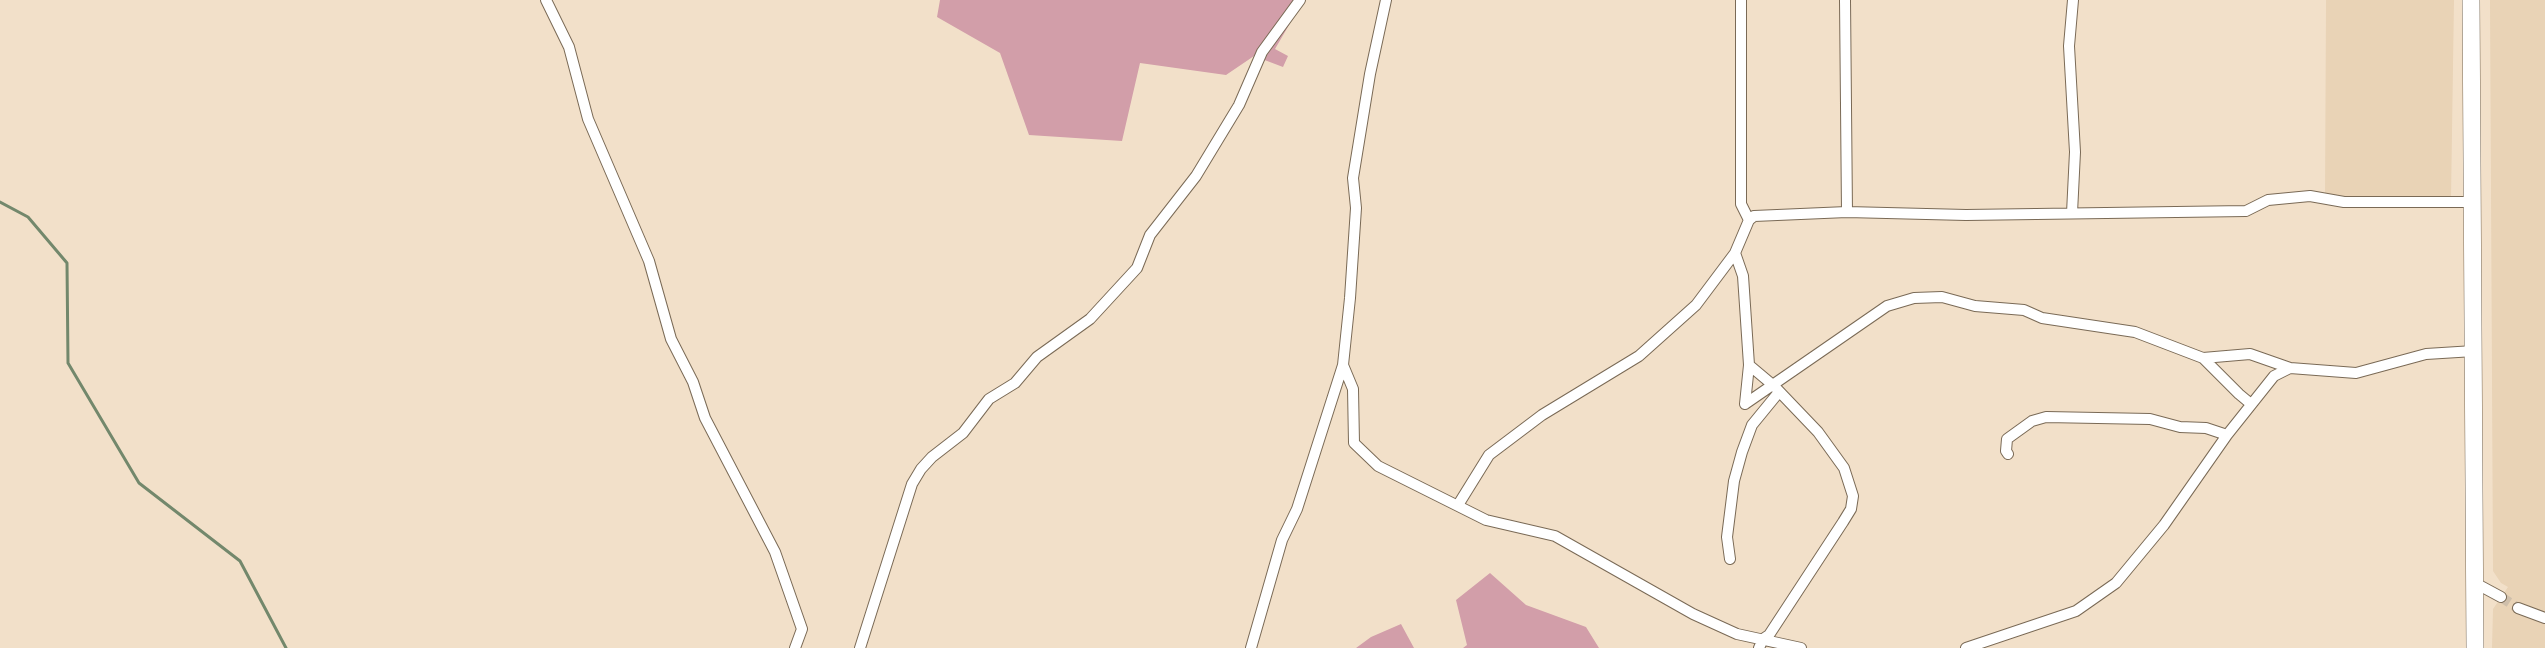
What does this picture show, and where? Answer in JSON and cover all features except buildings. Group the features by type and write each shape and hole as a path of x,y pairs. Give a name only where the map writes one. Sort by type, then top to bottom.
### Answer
{"highway":[{"path":"2471,0 2474,202 2475,648"}],"street":[{"path":"546,0 568,47 588,119 649,261 671,339 692,382 705,418 775,552 802,629 795,648"},
{"path":"860,648 912,484 921,469 932,457 963,433 989,399 1015,383 1038,357 1090,319 1138,268 1150,235 1196,176 1240,105 1262,52 1300,0"},
{"path":"1251,648 1282,540 1297,509 1343,365 1351,291 1356,208 1353,178 1370,74 1386,0"},
{"path":"1741,0 1741,204 1749,220"},
{"path":"1845,0 1847,212"},
{"path":"2072,213 2075,152 2069,46 2073,0"},
{"path":"1458,505 1489,455 1542,415 1639,356 1696,305 1735,252 1749,220 1754,216 1847,212 1966,215 2246,210 2268,200 2310,196 2344,202 2474,202"},
{"path":"1735,252 1742,276 1748,365 1745,404 1776,389 1887,306 1925,297 1942,297 1989,308 2012,308 2024,310 2042,318 2135,332 2203,358 2239,394 2252,404"},
{"path":"2203,358 2250,354 2290,368 2356,373 2426,354 2474,351"},
{"path":"1343,365 1353,389 1354,443 1378,466 1486,520 1555,536 1693,614 1737,634 1761,644 1801,648"},
{"path":"1748,365 1776,389 1818,432 1844,468 1853,496 1850,510 1843,522 1769,635 1761,644"},
{"path":"1966,648 2076,611 2116,584 2164,526 2227,435 2274,376 2290,368"},
{"path":"1730,559 1728,537 1734,481 1742,452 1752,426 1776,389"},
{"path":"2008,454 2006,451 2006,439 2032,420 2046,417 2150,419 2180,427 2206,428 2227,435"},
{"path":"2475,583 2501,597"},
{"path":"2518,608 2545,618"}],"shaded area":[{"path":"940,0 1295,0 1296,13 1275,49 1288,56 1283,67 1254,56 1226,75 1140,63 1122,141 1029,135 1000,53 937,17"},
{"path":"2326,0 2454,0 2451,199 2325,201"},
{"path":"2490,0 2545,0 2545,648 2492,648 2493,609 2508,587 2501,583 2493,571"},
{"path":"1490,573 1526,605 1586,627 1599,648 1463,648 1467,645 1456,600"},
{"path":"1401,624 1414,648 1356,648 1371,637"}],"waterway":[{"path":"0,202 28,217 67,263 68,363 139,483 240,561 286,648"}],"tunnel":[{"path":"2501,597 2518,608"}]}
